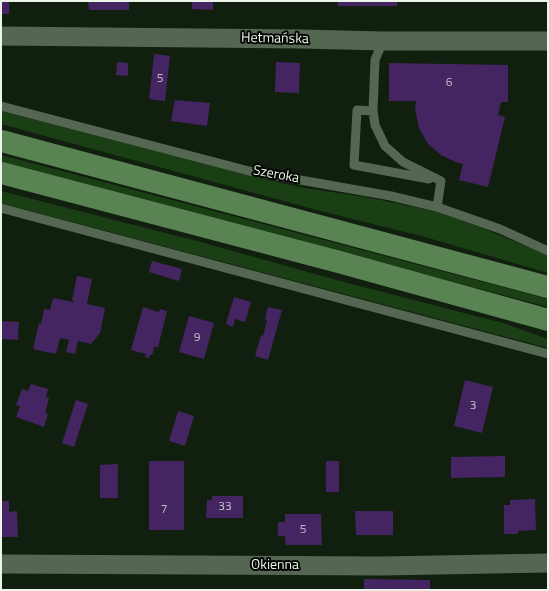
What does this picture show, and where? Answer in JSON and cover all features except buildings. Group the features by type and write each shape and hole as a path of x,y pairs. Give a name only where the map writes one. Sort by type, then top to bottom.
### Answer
{"main road":[{"path":"1,141 548,287"},
{"path":"1,173 339,262 548,320"}],"street":[{"name":"Hetmańska","path":"1,36 383,41 548,41"},
{"name":"Okienna","path":"1,564 382,566 548,563"}],"lane":[{"path":"383,41 375,60 373,111 375,125 385,146 404,162 440,181"},
{"name":"Szeroka","path":"1,106 249,171 391,196 437,207 500,229 548,251"},
{"path":"373,111 358,110 354,165 440,181"},
{"path":"437,207 440,181"},
{"path":"1,208 548,354"}],"green space":[{"path":"1,111 259,178 299,187 371,198 438,212 548,255 548,273 425,237 317,210 1,124"},
{"path":"1,155 548,299 548,307 1,162"},
{"path":"1,191 197,241 340,281 503,323 548,339 548,348 1,203"}]}
